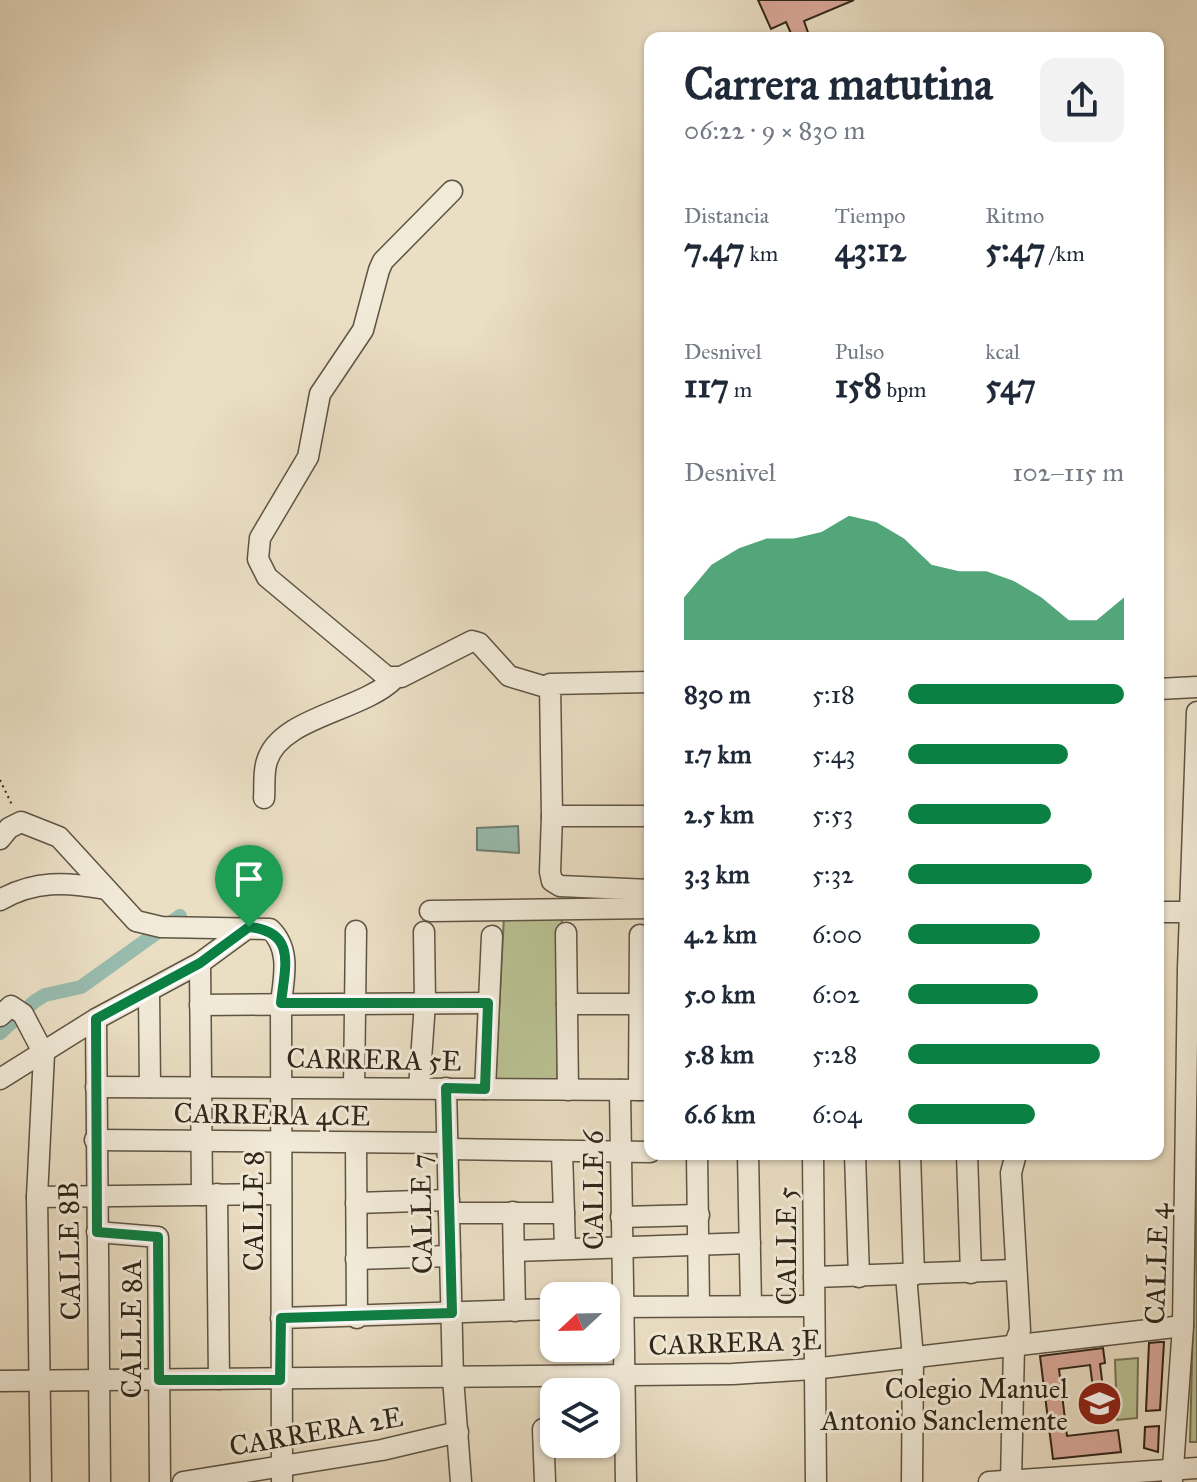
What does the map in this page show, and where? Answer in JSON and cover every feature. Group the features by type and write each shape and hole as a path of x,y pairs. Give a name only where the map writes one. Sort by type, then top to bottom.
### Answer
{"street":[{"path":"394,679 267,577 258,559 260,538 308,457 320,394 363,330 383,261 452,191"},
{"path":"264,798 267,761 291,730 375,696 394,679 472,641 479,643 509,676 549,688"},
{"path":"644,682 554,682 549,688 552,881 560,886 644,906"},
{"path":"1164,689 1197,687"},
{"name":"CALLE 4","path":"1173,1475 1183,1326 1190,912 1197,712"},
{"path":"552,816 644,816"},
{"path":"0,839 9,828 21,822 59,837 136,921 166,927 249,927"},
{"path":"0,900 24,887 73,883 106,889"},
{"path":"430,911 613,898 644,891"},
{"path":"1164,912 1190,912"},
{"path":"0,1079 96,1019 200,963 249,927"},
{"name":"CALLE 8","path":"249,927 270,929 281,940 285,966 281,1003 282,1474"},
{"path":"354,1088 356,931"},
{"path":"419,1088 425,1003 424,932"},
{"path":"566,933 568,1090"},
{"name":"CALLE 6","path":"617,1282 621,1247 620,1153 636,1090 644,1004 640,935"},
{"path":"485,1089 492,936"},
{"path":"200,963 201,1141 209,1195 219,1379"},
{"path":"149,991 150,1087"},
{"path":"200,1005 488,1003"},
{"path":"567,1004 644,1004"},
{"path":"11,1012 44,1054 37,1197 37,1380 41,1482"},
{"name":"CALLE 8B","path":"96,1019 100,1482"},
{"name":"CARRERA 5E","path":"96,1087 636,1090"},
{"name":"CALLE 7","path":"446,1088 453,1378 461,1482"},
{"name":"CARRERA 4CE","path":"95,1140 644,1152"},
{"path":"356,1144 357,1318"},
{"path":"562,1151 565,1248"},
{"path":"697,1160 699,1306"},
{"path":"748,1160 751,1306"},
{"name":"CALLE 5","path":"813,1160 816,1482"},
{"path":"855,1160 859,1277"},
{"path":"910,1160 912,1482"},
{"path":"967,1160 971,1273"},
{"path":"1011,1481 1014,1346 1020,1330 1011,1173 1014,1160"},
{"path":"37,1197 281,1194"},
{"path":"356,1203 564,1213"},
{"path":"513,1212 515,1311"},
{"path":"621,1217 699,1215"},
{"name":"CALLE 8A","path":"97,1232 158,1237 160,1482"},
{"path":"514,1251 750,1243"},
{"path":"356,1259 450,1256"},
{"path":"814,1277 1015,1270"},
{"path":"620,1306 814,1306"},
{"path":"281,1318 357,1318 540,1310"},
{"name":"CARRERA 3E","path":"0,1381 733,1374 813,1369 1183,1326"},
{"name":"CALLE 6","path":"620,1357 626,1482"},
{"name":"CARRERA 2E","path":"183,1482 282,1474 458,1432"},
{"path":"544,1458 545,1482"},
{"path":"989,1482 1173,1475 1197,1468"}],"path":[{"path":"0,780 21,822"}],"green space":[{"path":"562,915 557,1090 495,1089 504,916"},
{"path":"1197,1157 1197,1442 1190,1442"},
{"path":"1138,1358 1137,1418 1117,1420 1115,1360"}],"water":[{"path":"518,826 519,853 477,850 477,828"}],"building":[{"path":"758,0 854,0 804,21 808,32 790,32 786,22 771,29"},
{"path":"1164,1342 1160,1410 1146,1411 1149,1343"},
{"path":"1103,1348 1105,1363 1100,1364 1103,1388 1110,1388 1112,1411 1096,1411 1090,1365 1059,1369 1067,1436 1118,1430 1121,1452 1053,1459 1040,1356"},
{"path":"1159,1426 1158,1452 1144,1448 1145,1427"}],"waterway":[{"path":"0,1033 35,1001 45,995 81,987 180,916"}],"place":[{"name":"Colegio Manuel Antonio Sanclemente","path":"1099,1404"}],"route":[{"path":"249,927 270,929 281,940 285,966 281,1003 488,1003 485,1089 446,1088 452,1313 281,1318 280,1380 159,1380 158,1237 97,1232 96,1019 200,963 249,927"}]}
